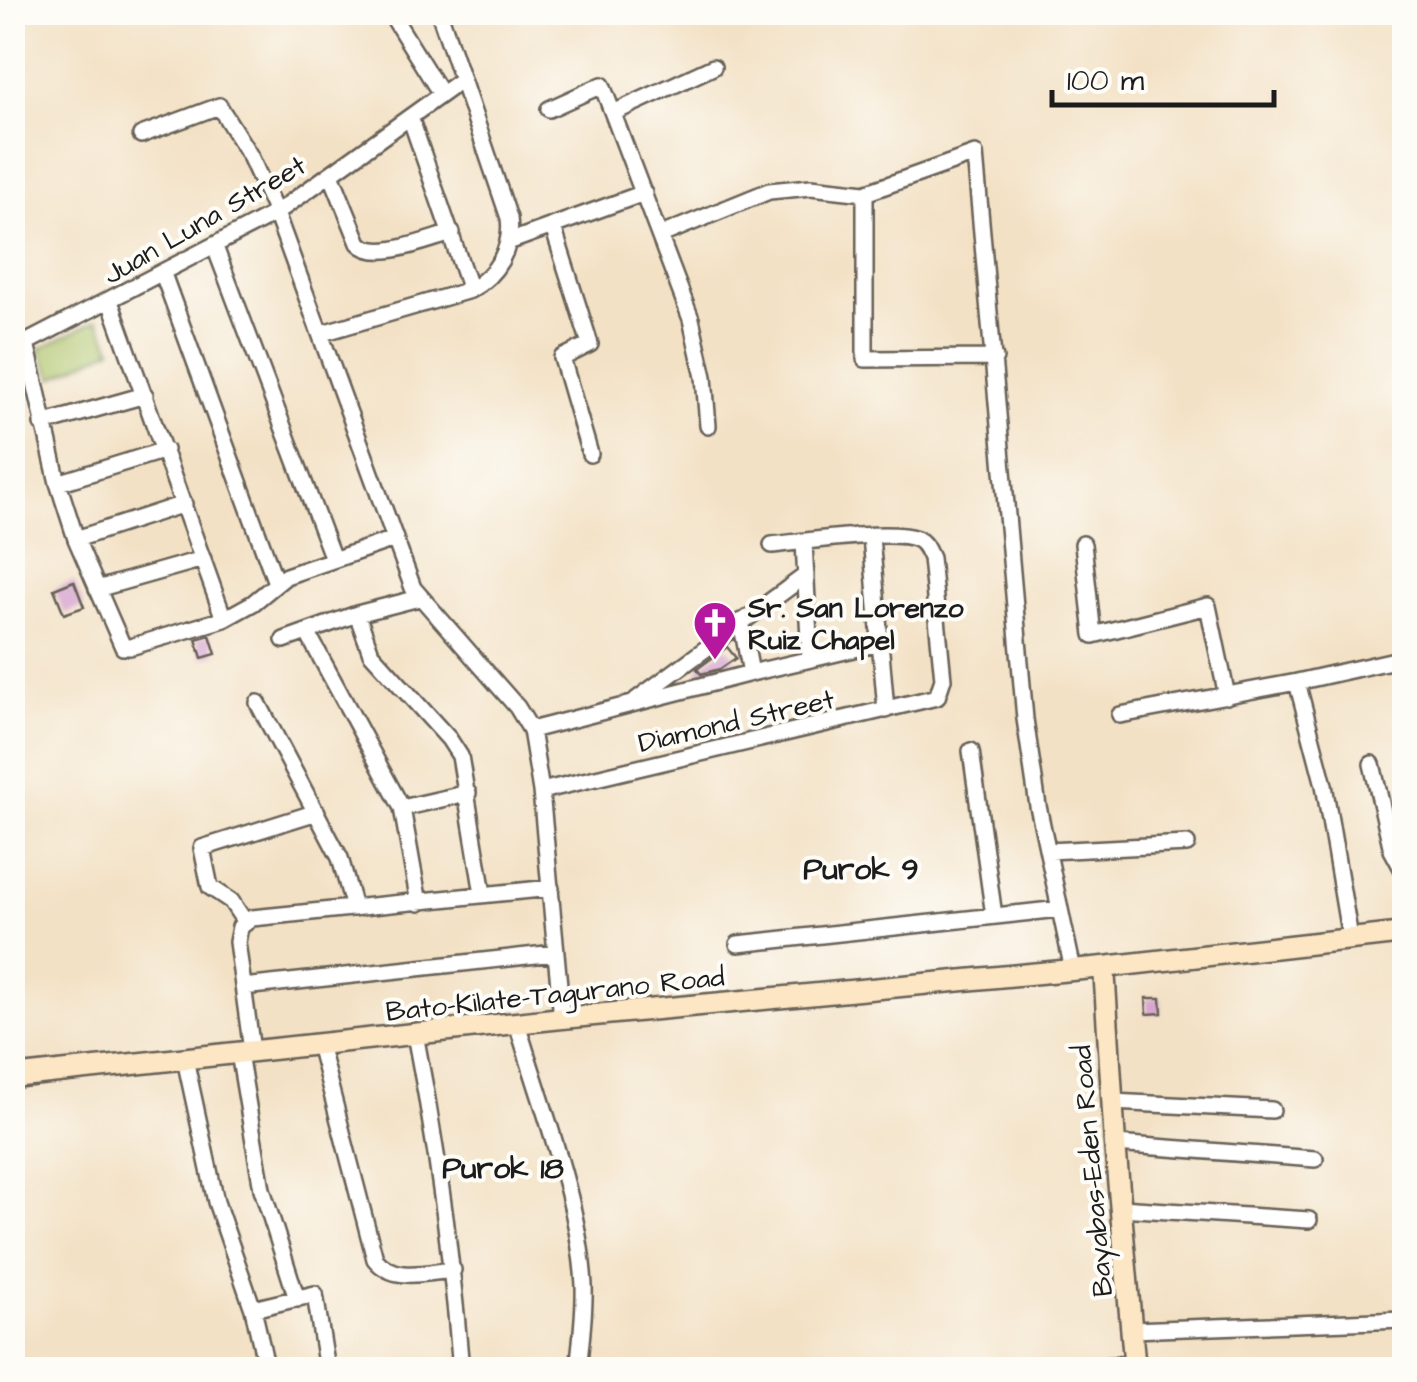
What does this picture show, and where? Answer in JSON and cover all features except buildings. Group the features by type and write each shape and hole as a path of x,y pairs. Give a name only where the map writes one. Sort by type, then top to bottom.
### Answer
{"street":[{"path":"390,12 440,94"},
{"path":"322,333 470,290 490,276 510,241 509,218 439,12"},
{"path":"613,113 713,67"},
{"name":"Juan Luna Street","path":"19,346 276,213 460,80"},
{"path":"549,109 602,85 699,346 708,426"},
{"path":"141,136 219,106 250,156 276,213 408,576 420,598 517,706 532,730 562,1018"},
{"path":"410,116 470,290"},
{"path":"660,235 743,200 789,186 865,192 975,154 1025,719 1074,970"},
{"path":"331,174 359,243 368,251 380,252 452,234"},
{"path":"865,192 865,359 995,358"},
{"path":"510,241 644,193"},
{"path":"553,226 590,344 562,358 590,454"},
{"path":"214,248 333,559"},
{"path":"163,274 276,583"},
{"path":"110,301 224,620"},
{"path":"19,346 76,538 117,640 127,648 224,620 286,576 394,539"},
{"path":"42,424 144,394"},
{"path":"58,483 164,450"},
{"path":"76,538 184,504"},
{"path":"772,544 871,536 886,710"},
{"name":"Diamond Street","path":"541,791 932,701 940,693 942,679 928,550 909,537 871,536"},
{"path":"804,542 810,658"},
{"path":"1083,544 1093,635 1208,606 1227,696"},
{"path":"97,590 204,559"},
{"path":"628,706 806,576"},
{"path":"284,640 357,614 420,598"},
{"path":"357,614 371,654 455,747 468,793 483,894"},
{"path":"741,621 751,673"},
{"path":"306,632 402,808 419,902"},
{"path":"532,730 880,643"},
{"path":"1120,715 1404,658"},
{"path":"1297,682 1324,784 1350,938"},
{"path":"258,703 345,870 354,908"},
{"path":"971,752 994,916"},
{"path":"1372,764 1392,850 1404,872"},
{"path":"402,808 468,793"},
{"path":"245,922 231,901 210,887 202,848 317,812"},
{"path":"1048,851 1187,844"},
{"path":"296,1299 262,1189 246,1052 237,942 240,928 263,915 551,888"},
{"path":"738,944 1060,909"},
{"name":"Bato-Kilate-Tagurano Road","path":"12,1077 1404,933"},
{"path":"242,987 556,953"},
{"name":"Bayabas-Eden Road","path":"1104,967 1114,1144 1135,1366"},
{"path":"517,1023 568,1199 578,1248 584,1300 578,1370"},
{"path":"415,1034 438,1152 454,1270 461,1370"},
{"path":"319,1044 375,1259 398,1274 454,1270"},
{"path":"184,1059 216,1202 253,1310 267,1370"},
{"path":"1112,1102 1272,1110"},
{"path":"1114,1144 1315,1159"},
{"path":"1120,1208 1309,1220"},
{"path":"253,1310 316,1294 327,1370"},
{"path":"1131,1330 1404,1320"},
{"path":"1064,1370 1135,1366"}],"green space":[{"path":"98,320 112,349 53,378 39,349"}],"place":[{"name":"Sr. San Lorenzo Ruiz Chapel","path":"715,661"}],"district":[{"name":"Purok 9","path":"861,869"},
{"name":"Purok 18","path":"503,1168"}]}
